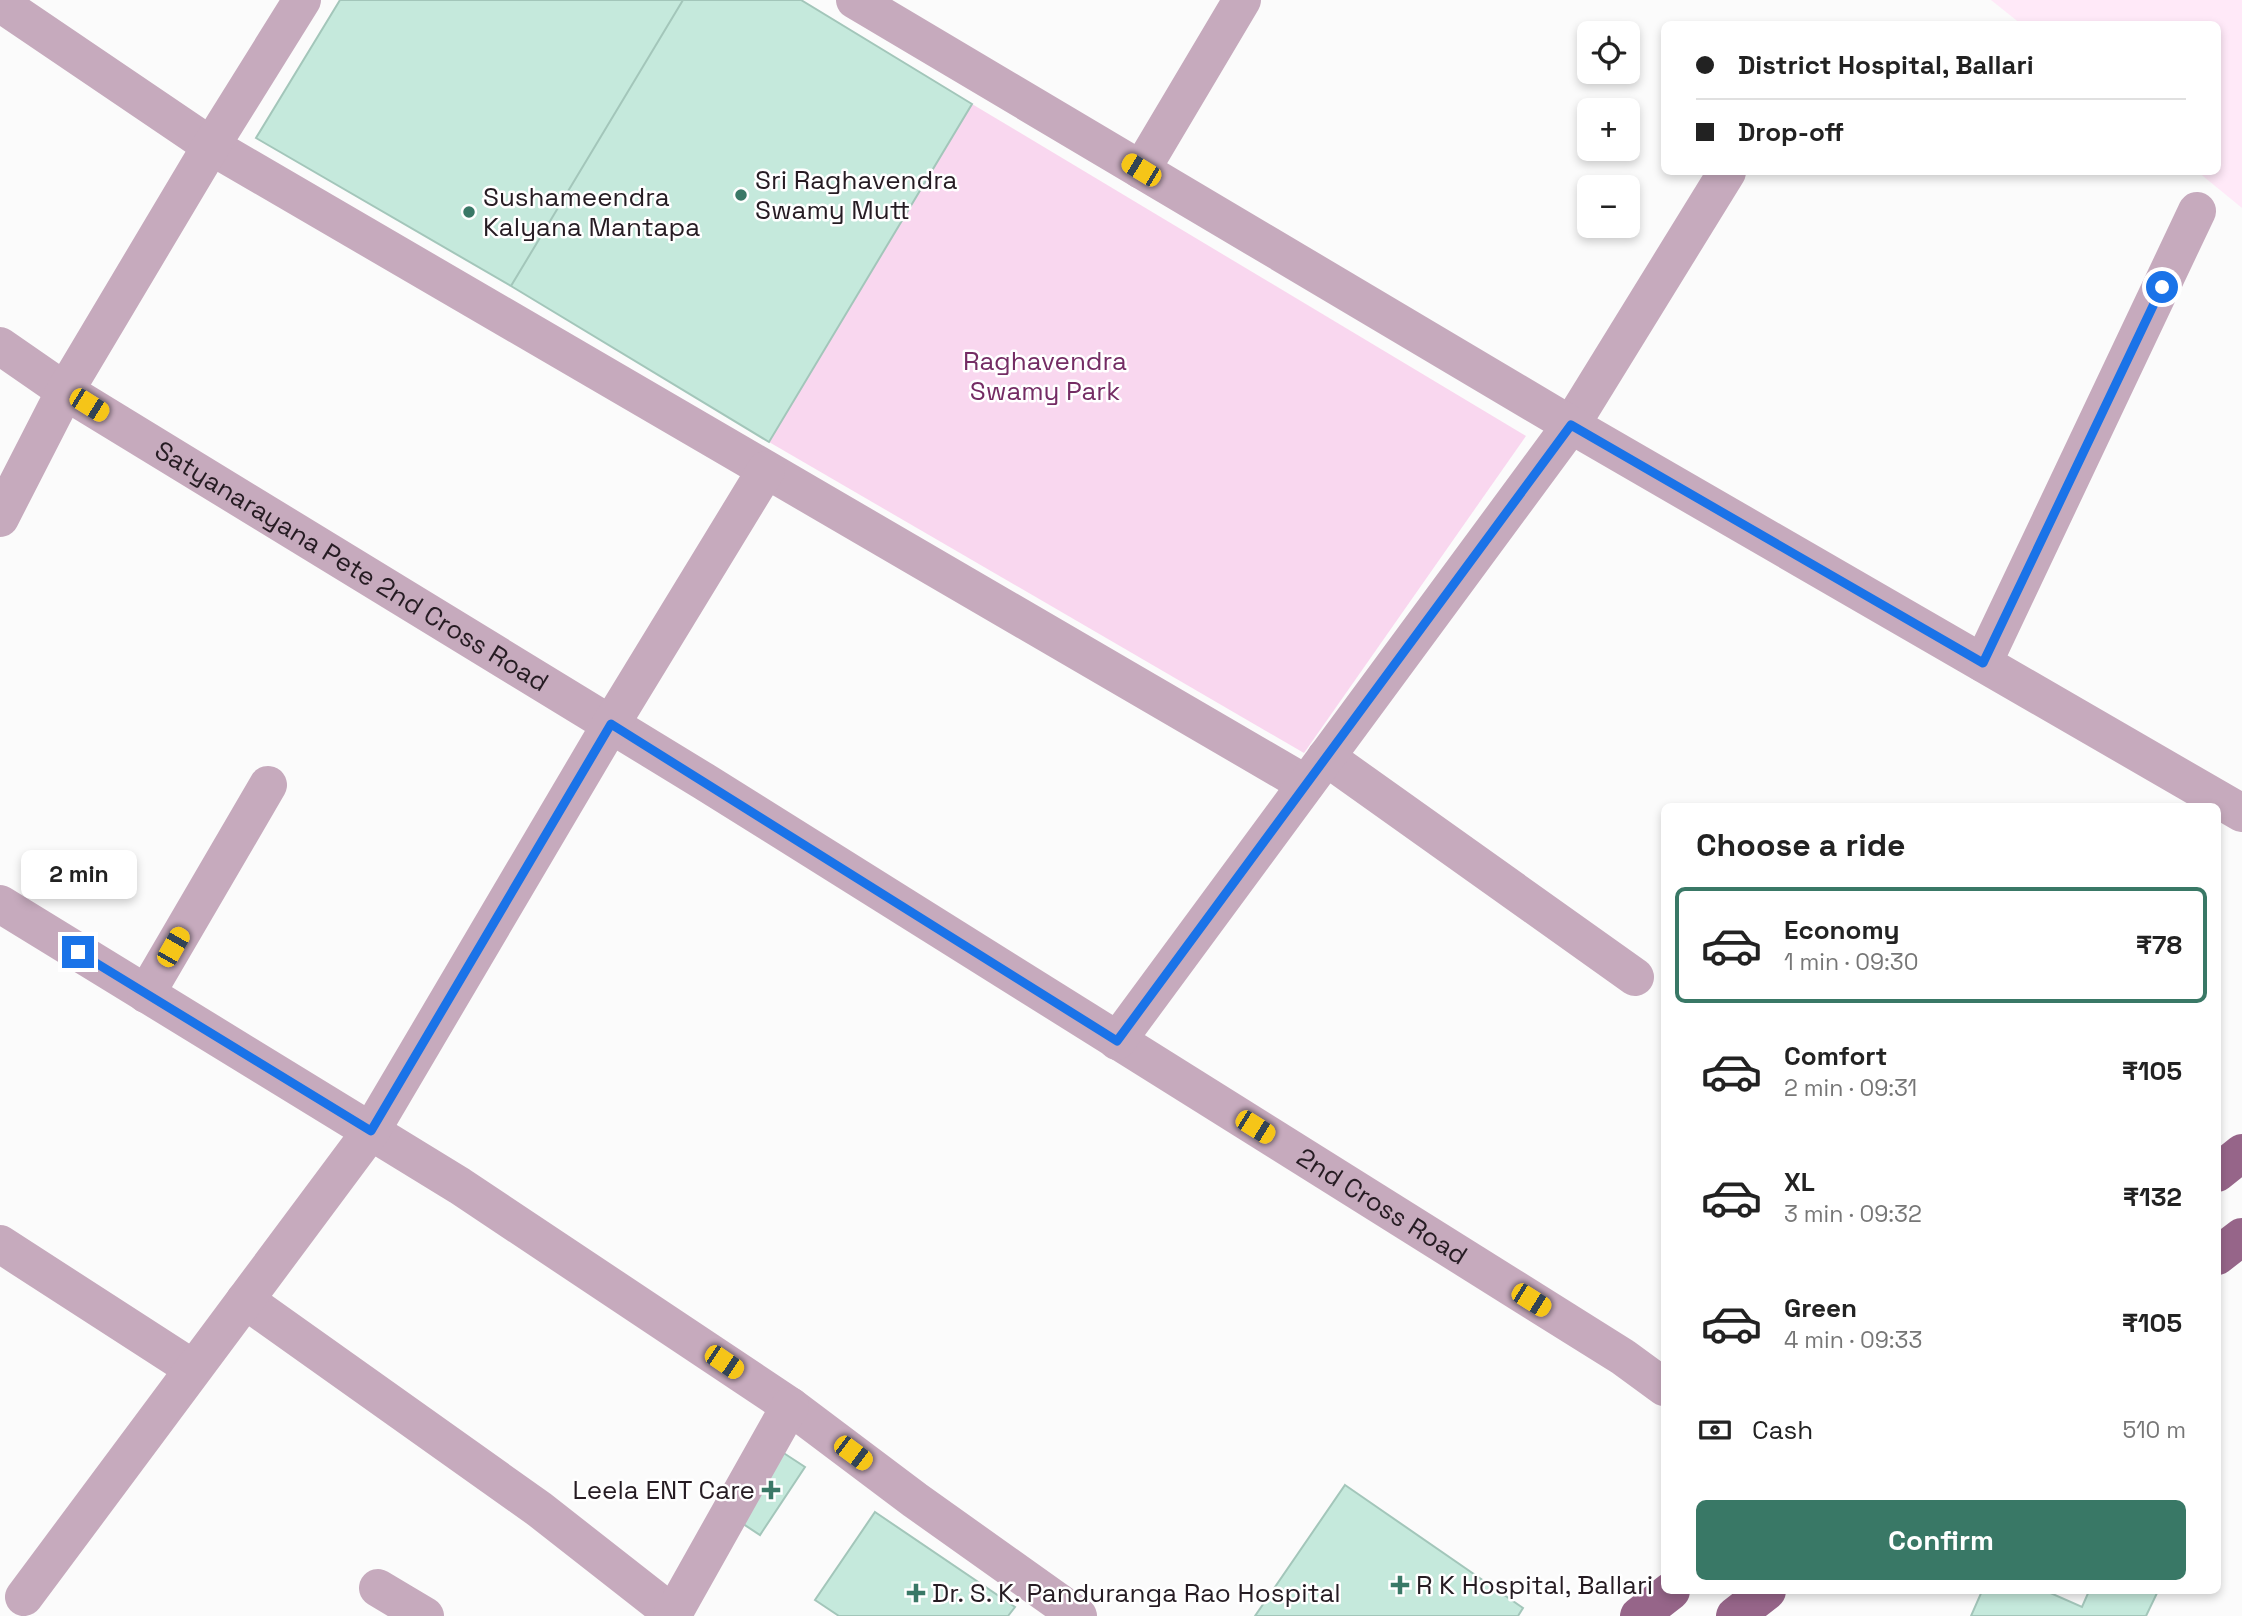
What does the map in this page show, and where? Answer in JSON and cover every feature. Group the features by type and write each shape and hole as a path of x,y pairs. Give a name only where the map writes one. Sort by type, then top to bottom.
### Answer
{"main road":[{"path":"2221,1169 2242,1153"},
{"path":"2221,1252 2242,1237"},
{"path":"1639,1616 1667,1594"},
{"path":"1735,1616 1763,1594"}],"street":[{"path":"0,518 65,391 211,146 302,0"},
{"path":"1141,170 1241,0"},
{"path":"860,1 1571,425 2242,813"},
{"path":"6,4 211,146 766,470 1316,771 1635,977"},
{"path":"1117,1041 1571,425 1725,175"},
{"path":"1983,663 2197,211"},
{"name":"Satyanarayana Pete 2nd Cross Road","path":"0,346 65,391 705,782"},
{"path":"24,1597 371,1131 611,724 766,470"},
{"name":"2nd Cross Road","path":"705,782 1623,1357 1661,1385"},
{"path":"146,994 268,785"},
{"path":"0,904 460,1186 790,1406 915,1500 1078,1616"},
{"path":"0,1244 192,1368"},
{"path":"245,1300 539,1509 673,1615 790,1406"},
{"path":"378,1588 425,1616"}],"shaded area":[{"path":"1991,0 2242,0 2242,208 2202,175 2221,175 2221,21 2017,21"}],"green space":[{"name":"Raghavendra Swamy Park","path":"972,104 1526,436 1304,753 769,442"}],"building":[{"name":"Sushameendra Kalyana Mantapa","path":"340,0 683,0 511,286 256,138"},
{"name":"Sri Raghavendra Swamy Mutt","path":"683,0 801,0 972,104 769,442 511,286"},
{"path":"776,1448 805,1467 760,1535 731,1516"},
{"path":"1345,1485 1523,1608 1518,1616 1255,1616"},
{"path":"875,1512 1015,1607 1008,1616 839,1616 815,1600"},
{"path":"1981,1594 2053,1594 2082,1607 2088,1594 2157,1594 2146,1616 1971,1616"}],"place":[{"name":"Sri Raghavendra Swamy Mutt","path":"741,195"},
{"name":"Sushameendra Kalyana Mantapa","path":"469,212"},
{"name":"Leela ENT Care","path":"771,1490"},
{"name":"R K Hospital, Ballari","path":"1400,1585"},
{"name":"Dr. S. K. Panduranga Rao Hospital","path":"916,1593"}],"route":[{"path":"78,952 371,1131 611,724 1117,1041 1571,425 1983,663 2162,287"}]}
